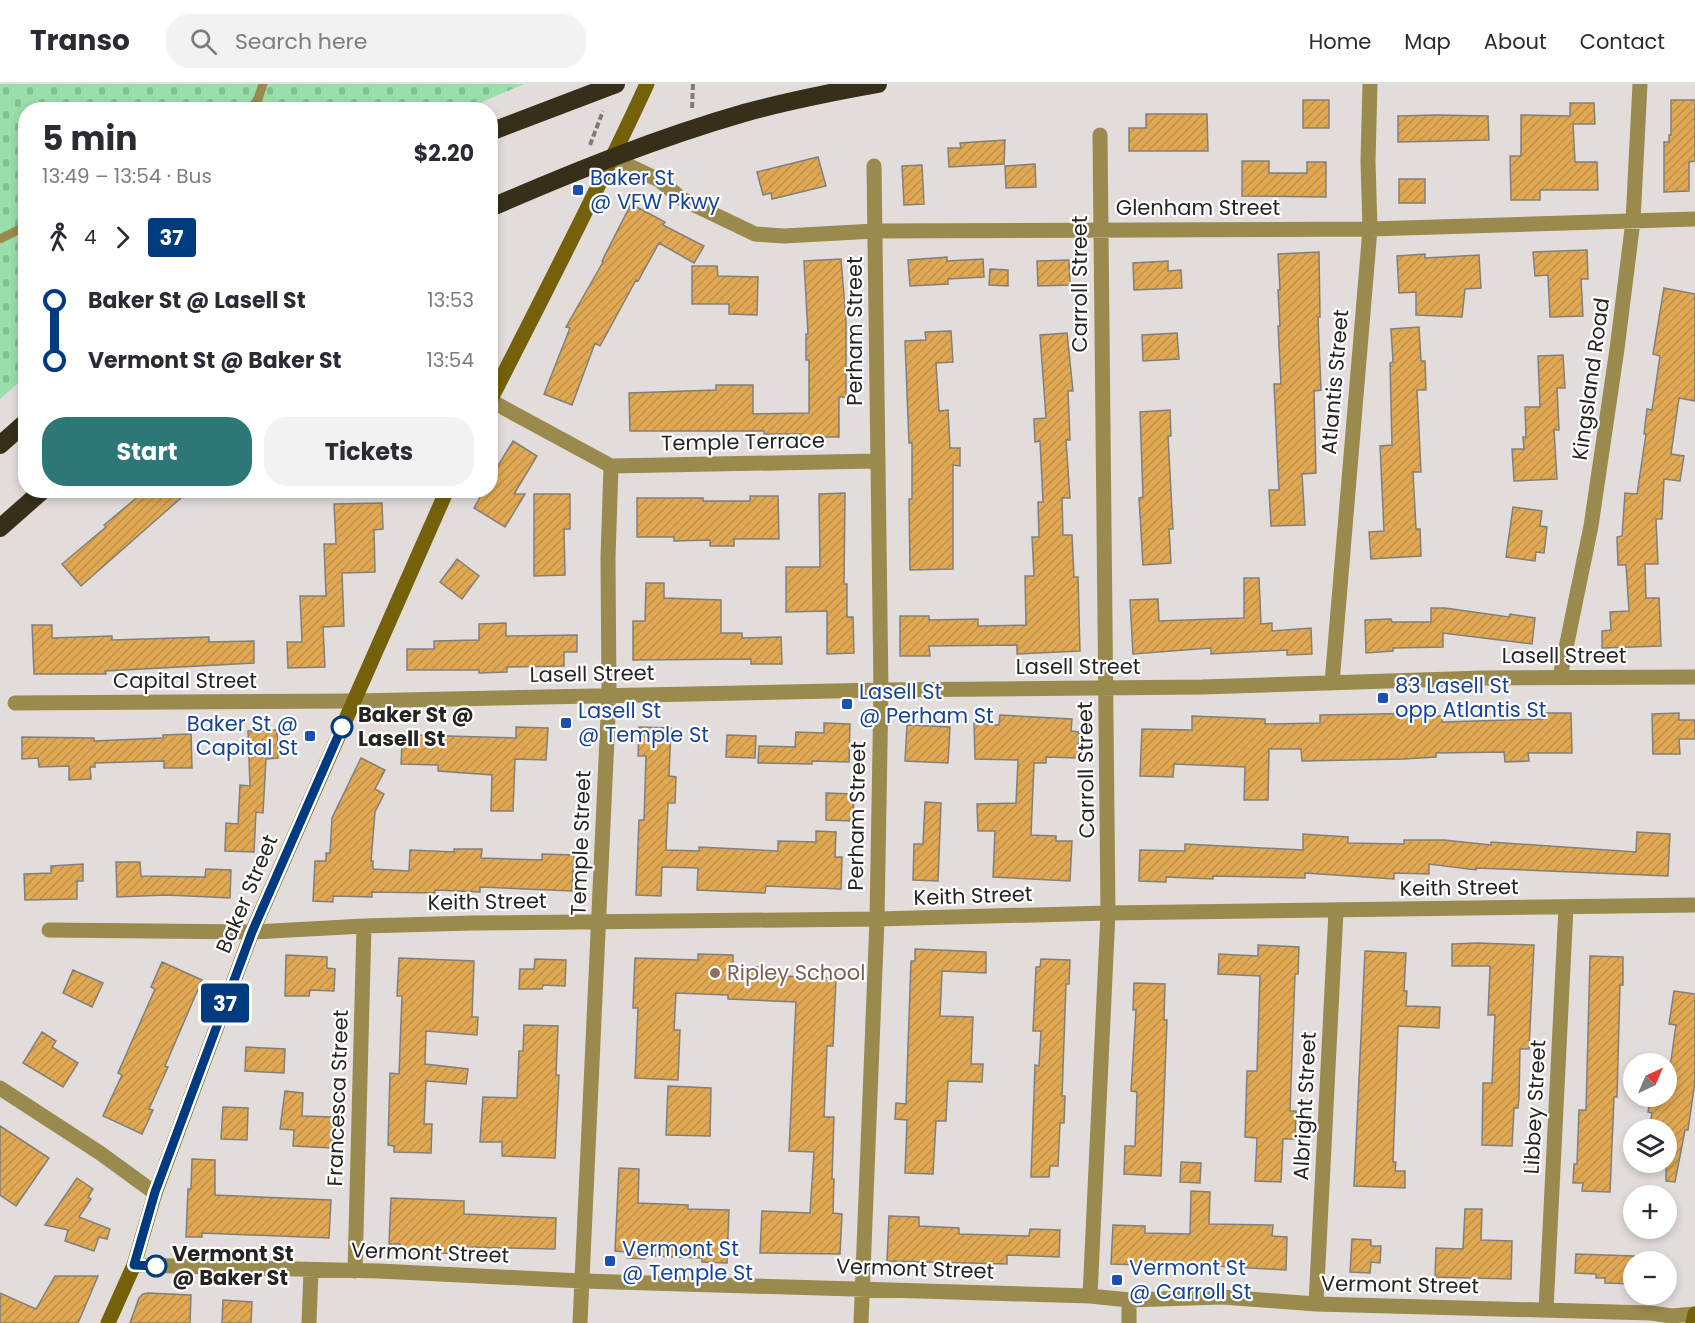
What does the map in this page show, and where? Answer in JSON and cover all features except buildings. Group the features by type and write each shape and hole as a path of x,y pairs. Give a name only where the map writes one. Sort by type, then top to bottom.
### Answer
{"highway":[{"path":"498,129 616,84"},
{"path":"498,205 613,158 745,113 878,84"},
{"path":"0,445 18,429"},
{"path":"0,528 34,498"}],"street":[{"path":"498,387 613,158 647,84"},
{"name":"Atlantis Street","path":"1332,682 1370,229 1368,161 1370,84"},
{"name":"Kingsland Road","path":"1560,677 1591,526 1617,349 1633,221 1640,84"},
{"name":"Carroll Street","path":"1090,1296 1108,913 1100,135"},
{"name":"Glenham Street","path":"613,158 659,180 682,199 755,234 784,236 875,231 1370,229 1695,219"},
{"name":"Perham Street","path":"861,1323 877,919 881,690 876,461 874,166"},
{"path":"498,405 611,466"},
{"name":"Temple Terrace","path":"611,466 876,461"},
{"name":"Temple Street","path":"580,1323 609,694 608,558 611,466"},
{"name":"Baker Street","path":"108,1323 134,1265 155,1192 252,932 443,498"},
{"name":"Lasell Street","path":"354,701 609,694 1106,688 1560,677 1695,677"},
{"name":"Capital Street","path":"15,703 354,701"},
{"name":"Keith Street","path":"49,930 252,932 364,926 599,921 877,919 1108,913 1695,905"},
{"name":"Libbey Street","path":"1546,1310 1566,907"},
{"name":"Albright Street","path":"1316,1304 1336,911"},
{"name":"Francesca Street","path":"355,1271 364,926"},
{"path":"0,1088 155,1192"},
{"name":"Vermont Street","path":"134,1265 1090,1296 1129,1300 1222,1297 1316,1304 1651,1313 1671,1316 1695,1314"},
{"path":"309,1323 311,1270"},
{"path":"1129,1300 1129,1323"},
{"path":"1693,1323 1695,1314"}],"lane":[{"path":"256,102 263,84"},
{"path":"0,239 18,230"}],"path":[{"path":"692,108 693,84"},
{"path":"590,146 603,111"}],"green space":[{"path":"0,84 524,84 482,102 18,102 18,383 0,399"}],"bus line":[{"name":"37","path":"156,1266 134,1265 155,1192 252,932 342,727"}],"place":[{"name":"Baker St @ VFW Pkwy","path":"578,190"},
{"name":"83 Lasell St opp Atlantis St","path":"1383,698"},
{"name":"Lasell St @ Perham St","path":"847,704"},
{"name":"Lasell St @ Temple St","path":"566,723"},
{"name":"Baker St @ Lasell St","path":"342,727"},
{"name":"Baker St @ Capital St","path":"310,736"},
{"name":"Ripley School","path":"715,973"},
{"name":"Vermont St @ Temple St","path":"610,1261"},
{"name":"Vermont St @ Baker St","path":"156,1266"},
{"name":"Vermont St @ Carroll St","path":"1117,1280"}]}
